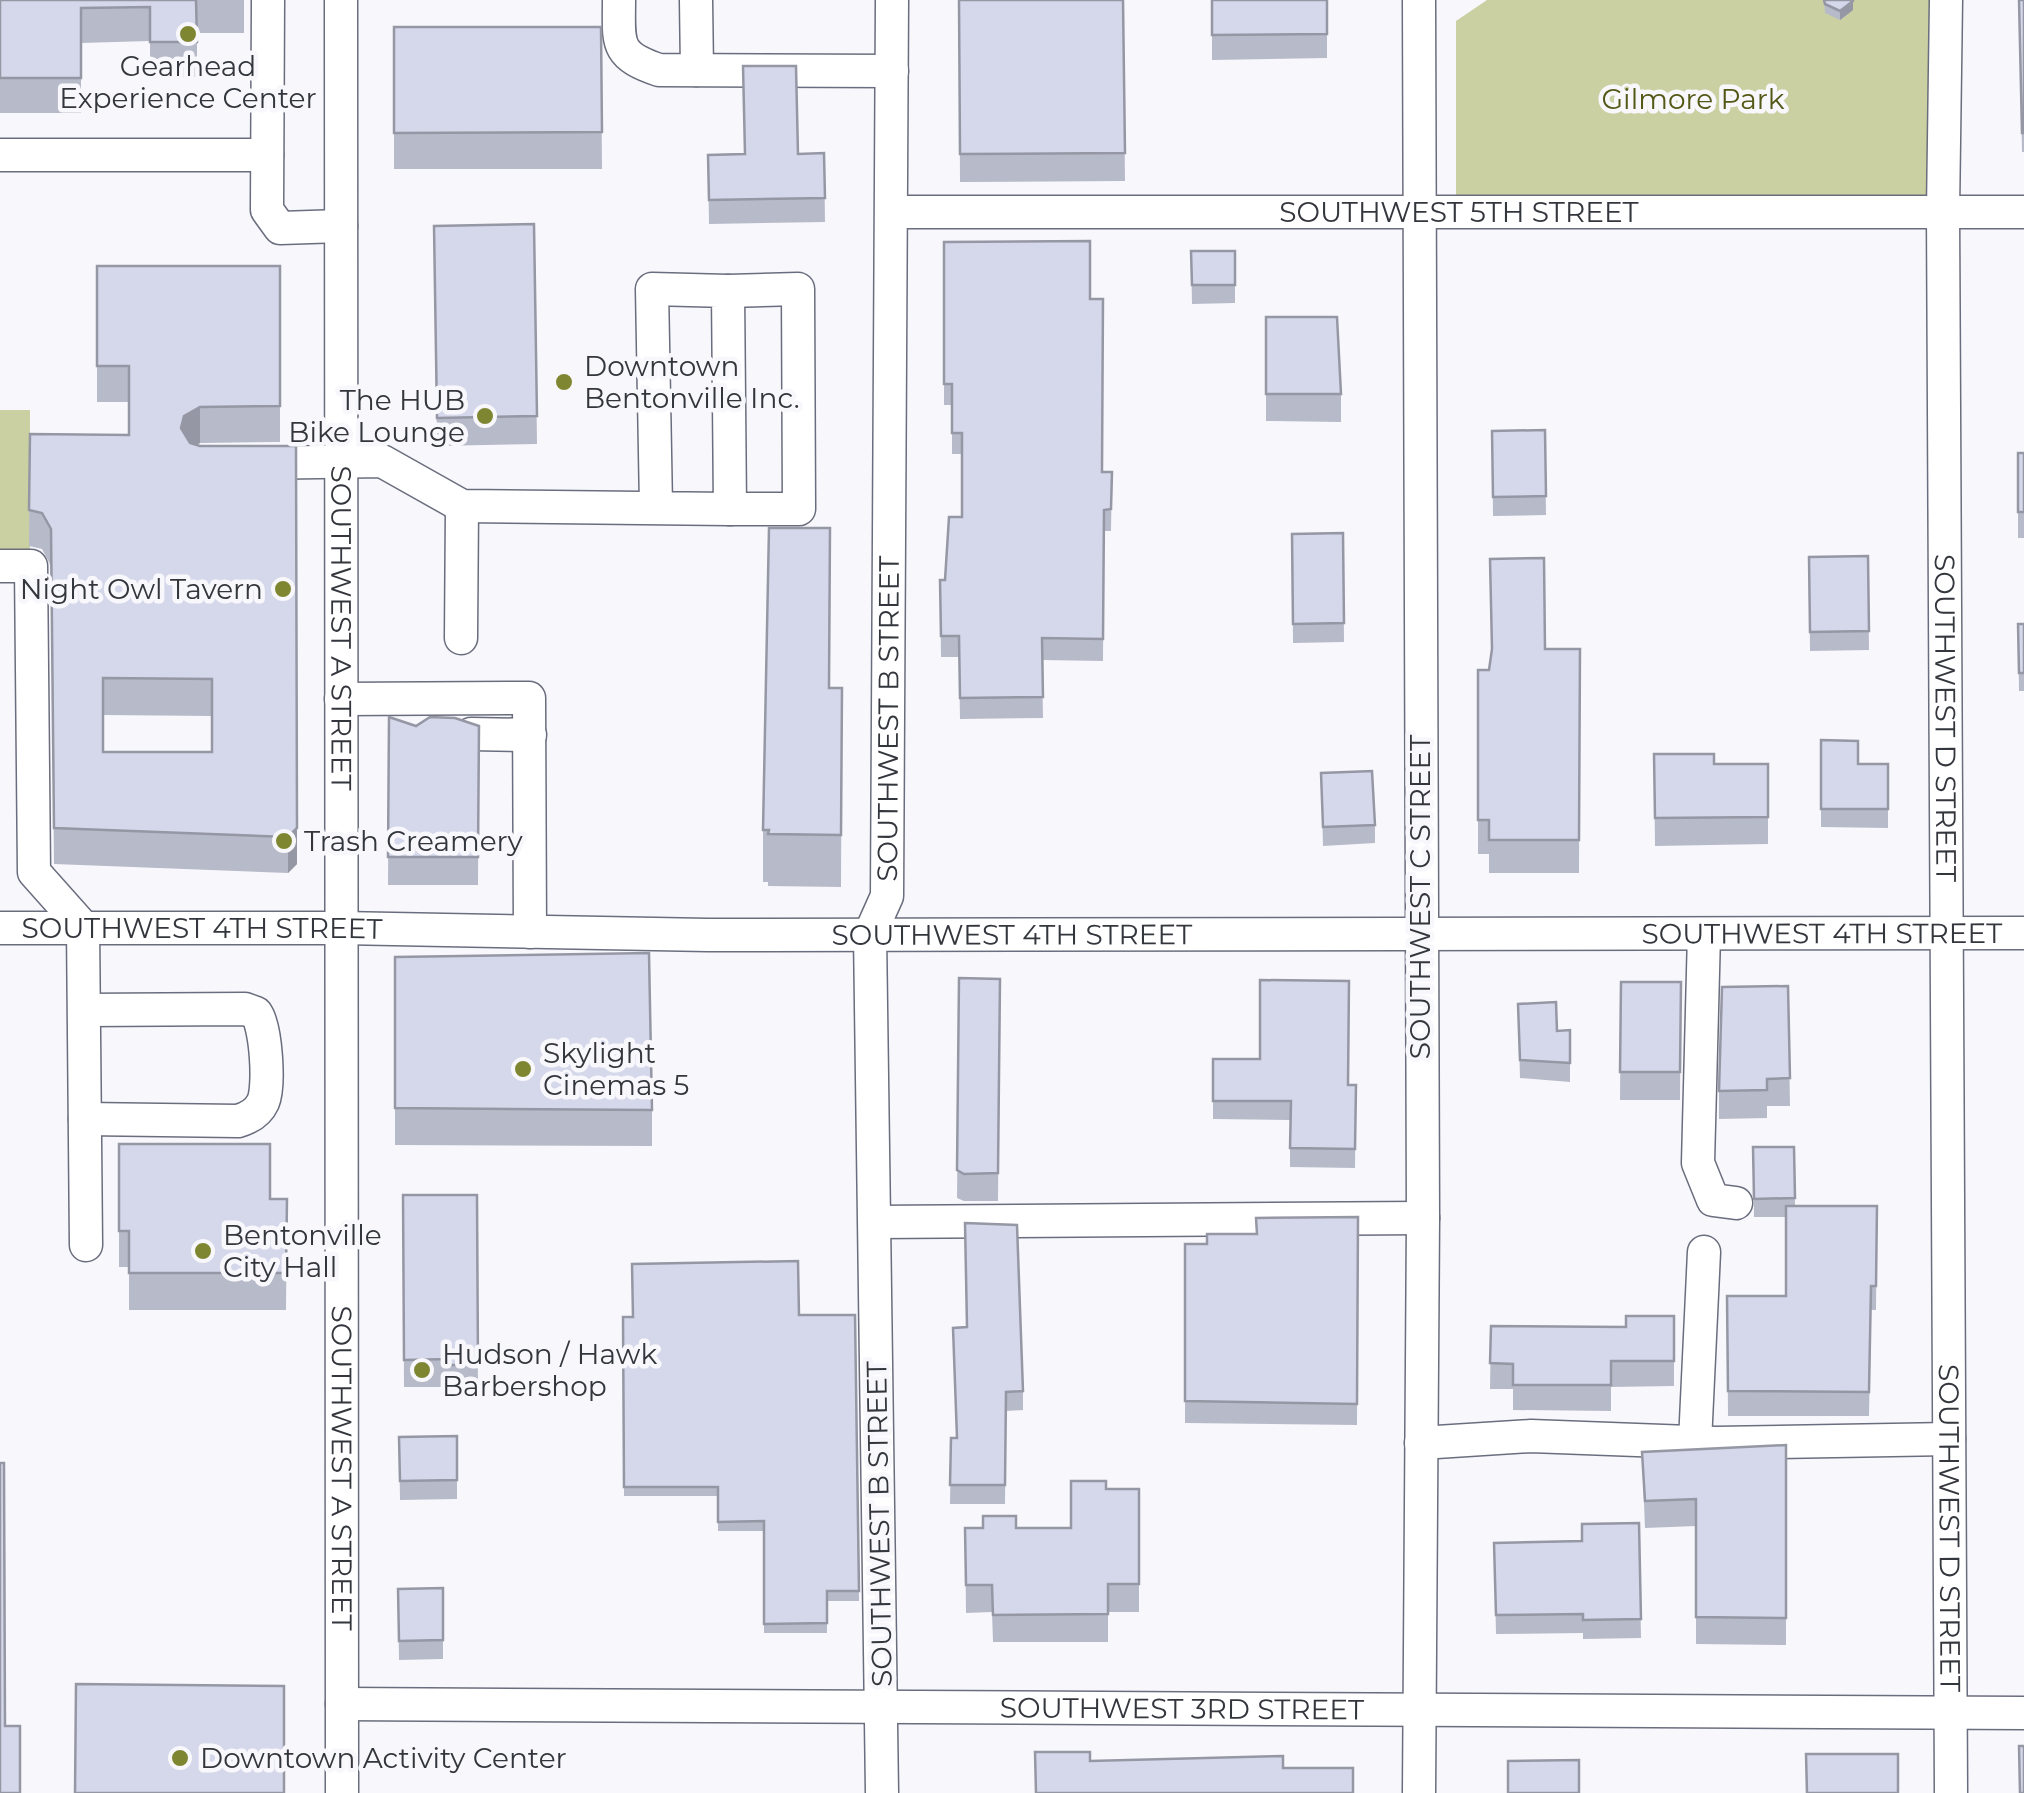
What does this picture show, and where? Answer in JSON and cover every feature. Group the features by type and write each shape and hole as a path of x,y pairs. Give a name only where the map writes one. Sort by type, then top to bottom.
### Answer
{"street":[{"path":"268,0 267,210 280,228 341,226"},
{"name":"SOUTHWEST A STREET","path":"341,0 342,1793"},
{"path":"619,0 620,46 626,56 659,70 892,71"},
{"path":"696,0 698,70"},
{"name":"SOUTHWEST B STREET","path":"882,1793 870,934 887,896 887,528 894,212 892,0"},
{"name":"SOUTHWEST C STREET","path":"1419,0 1419,931 1423,1218 1419,1793"},
{"name":"SOUTHWEST D STREET","path":"1946,0 1943,212 1951,1793"},
{"path":"0,155 267,155"},
{"name":"SOUTHWEST 5TH STREET","path":"894,212 2024,212"},
{"path":"219,463 382,461 462,506 799,508 798,289 652,289 656,507"},
{"path":"728,290 730,508"},
{"path":"461,638 462,506"},
{"path":"16,566 34,872 83,927 86,1246"},
{"path":"341,699 529,698 530,932"},
{"path":"386,699 414,734"},
{"path":"472,734 530,735"},
{"name":"SOUTHWEST 4TH STREET","path":"0,928 870,934 2024,933"},
{"path":"1704,934 1698,1163 1712,1200 1736,1203"},
{"path":"85,1010 245,1009 256,1013 264,1034 264,1100 251,1117 238,1122 85,1118"},
{"path":"875,1222 1423,1218"},
{"path":"1695,1442 1704,1252"},
{"path":"1421,1443 1531,1436 1695,1442 1949,1439"},
{"name":"SOUTHWEST 3RD STREET","path":"342,1704 2024,1714"}],"green space":[{"name":"Gilmore Park","path":"1487,0 1930,0 1930,197 1456,197 1456,21"},
{"path":"0,410 30,410 30,553 0,553"}],"building":[{"path":"0,0 196,0 197,42 150,42 150,7 81,8 81,78 0,78"},
{"path":"959,0 1123,0 1125,153 960,154"},
{"path":"1212,0 1327,0 1327,34 1212,35"},
{"path":"1824,0 1853,0 1853,1 1840,11"},
{"path":"2019,0 2024,0 2024,133 2022,133"},
{"path":"394,27 601,27 602,132 394,133"},
{"path":"743,66 796,66 798,154 824,153 825,198 709,200 708,155 745,154"},
{"path":"534,224 537,416 437,418 434,226"},
{"path":"1090,241 1090,299 1103,299 1102,472 1112,472 1111,509 1104,510 1103,639 1042,638 1043,697 960,698 959,636 941,636 940,580 945,580 949,517 962,517 962,433 952,433 952,384 944,384 944,242"},
{"path":"1191,251 1235,251 1235,285 1192,285"},
{"path":"97,266 280,266 280,406 200,407 184,416 181,428 190,443 200,446 296,446 297,828 288,837 54,828 51,529 42,513 29,510 30,434 129,435 129,366 97,366","holes":["103,678 212,679 212,752 103,752"]},
{"path":"1266,317 1337,317 1341,394 1266,394"},
{"path":"1545,430 1546,496 1493,497 1492,431"},
{"path":"2018,453 2024,453 2024,512 2018,512"},
{"path":"769,528 830,528 829,688 842,688 841,835 768,834 769,830 763,830"},
{"path":"1343,533 1344,623 1293,624 1292,534"},
{"path":"1868,556 1869,631 1810,632 1809,557"},
{"path":"1544,558 1545,649 1580,649 1579,840 1489,840 1489,820 1478,820 1478,670 1489,670 1492,649 1490,559"},
{"path":"2018,624 2024,624 2024,673 2019,673"},
{"path":"389,717 416,726 430,717 455,718 479,726 478,857 388,857"},
{"path":"1821,740 1858,741 1858,764 1888,764 1888,809 1821,809"},
{"path":"1654,754 1714,754 1714,764 1768,764 1768,817 1655,818"},
{"path":"1372,771 1375,825 1323,827 1321,773"},
{"name":"Skylight Cinemas 5","path":"649,953 652,1110 395,1108 395,957"},
{"path":"959,978 1000,979 998,1173 964,1174 957,1170"},
{"path":"1260,980 1349,981 1348,1085 1356,1085 1355,1149 1290,1148 1291,1101 1213,1101 1213,1059 1260,1059"},
{"path":"1621,982 1681,982 1680,1072 1620,1072"},
{"path":"1788,986 1790,1078 1767,1079 1767,1090 1719,1091 1722,987"},
{"path":"1556,1002 1557,1031 1570,1030 1570,1063 1520,1060 1518,1004"},
{"name":"Bentonville City Hall","path":"119,1144 270,1144 270,1199 287,1199 286,1273 129,1273 129,1231 119,1231"},
{"path":"1753,1147 1794,1147 1795,1198 1754,1199"},
{"path":"403,1195 477,1195 478,1365 450,1365 450,1359 404,1360"},
{"path":"1786,1206 1877,1206 1869,1392 1728,1391 1727,1296 1786,1296"},
{"path":"1358,1217 1357,1404 1185,1401 1185,1244 1207,1244 1207,1234 1257,1234 1256,1218"},
{"path":"965,1223 1017,1225 1023,1391 1006,1392 1005,1485 950,1485 951,1438 957,1438 953,1328 967,1327"},
{"path":"798,1261 799,1315 855,1315 859,1591 827,1591 827,1623 764,1624 764,1521 718,1522 718,1487 624,1487 623,1317 633,1317 632,1264"},
{"path":"1626,1316 1674,1316 1674,1361 1611,1361 1611,1385 1513,1385 1513,1364 1490,1363 1491,1326 1626,1327"},
{"path":"457,1436 457,1480 400,1481 399,1437"},
{"path":"1786,1445 1786,1618 1696,1617 1696,1499 1645,1501 1642,1452"},
{"path":"0,1463 4,1463 5,1726 20,1726 20,1793 0,1793"},
{"path":"1071,1481 1106,1481 1106,1489 1139,1489 1139,1584 1108,1584 1108,1614 993,1615 992,1585 966,1585 965,1528 983,1528 983,1516 1016,1516 1016,1528 1071,1528"},
{"path":"1639,1523 1641,1619 1583,1620 1583,1614 1496,1615 1494,1543 1582,1541 1582,1524"},
{"path":"443,1588 443,1640 399,1641 398,1589"},
{"name":"Downtown Activity Center","path":"76,1684 284,1686 284,1793 75,1793"},
{"path":"2019,1746 2024,1746 2024,1793 2020,1793"},
{"path":"1035,1752 1090,1752 1090,1761 1283,1756 1283,1768 1353,1768 1353,1793 1036,1793"},
{"path":"1806,1754 1898,1754 1898,1793 1807,1793"},
{"path":"1579,1760 1579,1793 1508,1793 1508,1761"}],"place":[{"name":"Gearhead Experience Center","path":"188,34"},
{"name":"Downtown Bentonville Inc.","path":"564,382"},
{"name":"The HUB Bike Lounge","path":"485,416"},
{"name":"Night Owl Tavern","path":"283,589"},
{"name":"Trash Creamery","path":"284,841"},
{"name":"Skylight Cinemas 5","path":"523,1069"},
{"name":"Bentonville City Hall","path":"203,1251"},
{"name":"Hudson / Hawk Barbershop","path":"422,1370"},
{"name":"Downtown Activity Center","path":"180,1758"}]}
